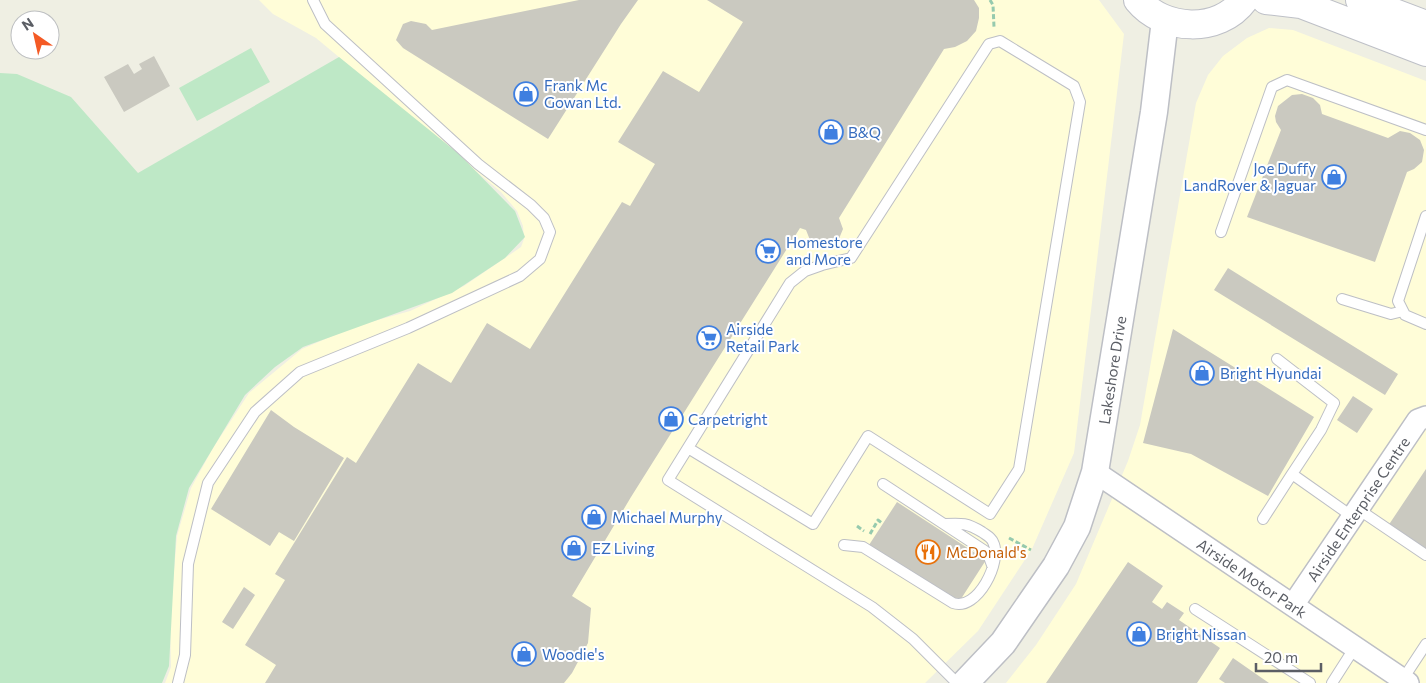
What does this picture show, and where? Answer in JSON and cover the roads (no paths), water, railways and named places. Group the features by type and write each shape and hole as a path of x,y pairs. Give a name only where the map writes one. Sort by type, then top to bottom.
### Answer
{"main road":[{"path":"1138,0 1145,8 1165,20 1185,25 1206,24 1252,1 1301,4 1426,52"},
{"path":"1360,0 1426,25"}],"street":[{"name":"Lakeshore Drive","path":"965,683 1002,643 1056,566 1076,527 1095,472 1154,112 1165,20"},
{"name":"Airside Enterprise Centre","path":"1293,606 1418,420 1426,417"},
{"name":"Airside Motor Park","path":"1095,472 1406,681"}],"lane":[{"path":"178,683 185,655 188,564 208,483 254,412 300,372 408,328 520,276 540,259 550,232 544,218 531,205 478,164 325,24 313,0"},
{"path":"688,448 812,524 868,436 990,514 1019,469 1080,102 1074,86 1000,41 989,44 851,258 805,271 790,283 668,480 872,607 914,639 957,683"},
{"path":"1221,232 1272,87 1288,80 1426,130"},
{"path":"1426,216 1398,301 1405,315 1426,324"},
{"path":"1342,299 1391,314 1402,310"},
{"path":"1263,519 1321,430 1334,403 1277,359"},
{"path":"1292,474 1426,556"},
{"path":"844,546 863,547 959,605 973,600 979,593 993,566 988,554 883,484"},
{"path":"1195,610 1310,683"},
{"path":"1406,681 1426,644"},
{"path":"1332,683 1355,647"}],"place":[{"name":"Frank Mc Gowan Ltd.","path":"526,94"},
{"name":"B&Q","path":"831,132"},
{"name":"Joe Duffy LandRover & Jaguar","path":"1334,177"},
{"name":"Homestore and More","path":"768,251"},
{"name":"Airside Retail Park","path":"709,338"},
{"name":"Bright Hyundai","path":"1202,373"},
{"name":"Carpetright","path":"671,419"},
{"name":"Michael Murphy","path":"594,517"},
{"name":"EZ Living","path":"574,548"},
{"name":"McDonald's","path":"928,552"},
{"name":"Bright Nissan","path":"1139,634"},
{"name":"Woodie's","path":"524,654"}]}
